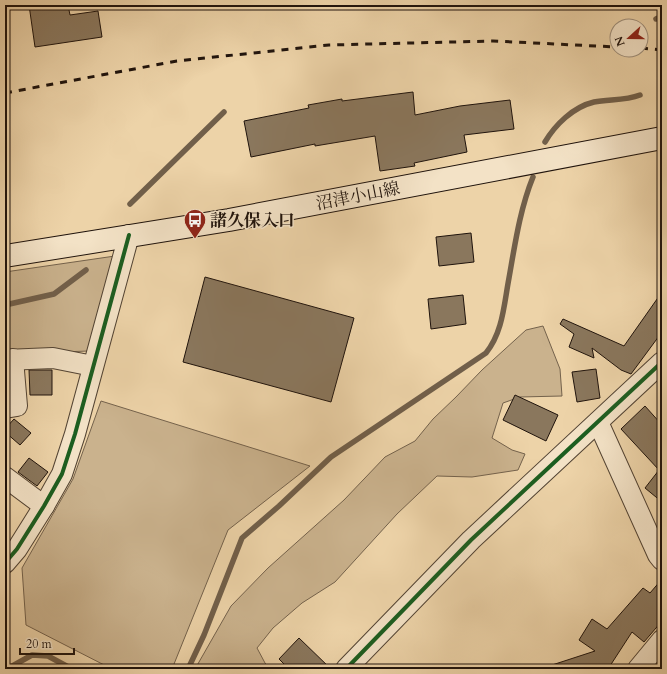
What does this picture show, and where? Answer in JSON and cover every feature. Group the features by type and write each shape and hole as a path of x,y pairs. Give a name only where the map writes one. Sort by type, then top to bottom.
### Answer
{"main road":[{"name":"沼津小山線","path":"5,256 229,220 662,138"}],"street":[{"path":"5,562 17,549 62,474 75,434 130,235"},
{"path":"5,408 17,406 9,360 53,358 93,366"},
{"path":"346,669 471,540 662,362"},
{"path":"598,422 658,555 662,560"},
{"path":"5,477 44,506"},
{"path":"638,669 662,640"}],"shaded area":[{"path":"115,256 89,351 5,354 5,272"},
{"path":"543,326 560,369 562,396 520,397 503,403 492,438 512,450 525,454 518,470 472,477 437,476 397,514 335,582 302,603 273,628 257,648 270,669 195,669 231,606 268,568 344,500 385,457 415,441 433,419 482,370 526,330"},
{"path":"101,401 310,466 228,530 172,669 112,669 26,625 22,568 73,479"}],"building":[{"path":"29,5 68,5 70,15 98,11 102,37 35,47"},
{"path":"413,92 415,115 460,106 510,100 514,129 464,135 467,152 414,163 415,166 380,171 375,136 315,146 315,144 251,157 244,121 309,108 308,105 342,99 342,101"},
{"path":"471,233 474,262 439,266 436,237"},
{"path":"205,277 354,318 331,402 183,362"},
{"path":"662,292 662,332 631,374 621,370 592,348 594,358 569,347 574,334 560,324 563,319 624,346"},
{"path":"463,295 466,324 431,329 428,299"},
{"path":"596,369 600,398 577,402 572,372"},
{"path":"29,370 52,370 52,395 30,395"},
{"path":"515,395 558,415 546,441 503,420"},
{"path":"645,406 662,425 662,502 645,488 659,470 621,429"},
{"path":"14,419 31,433 20,445 5,432 5,429"},
{"path":"29,458 48,472 37,486 18,472"},
{"path":"662,579 662,621 644,642 632,632 608,669 549,669 549,666 595,651 579,640 592,619 607,629 643,588 650,593"},
{"path":"299,638 331,669 289,669 279,659"}],"waterway":[{"path":"656,19 662,16"},
{"path":"545,142 559,123 572,112 586,104 640,95"},
{"path":"130,204 224,112"},
{"path":"188,669 204,635 242,538 279,506 331,457 486,353 492,345 502,317 518,227 528,189 533,177"},
{"path":"5,305 54,294 86,270"},
{"path":"7,669 32,655 48,656 72,669"}],"railway":[{"path":"5,93 177,61 329,45 493,41 609,47"},
{"path":"649,49 662,50"}],"cycle path":[{"path":"5,563 17,549 62,474 75,434 129,235"},
{"path":"346,669 471,540 662,362"}],"place":[{"name":"諸久保入口","path":"195,240"}]}
